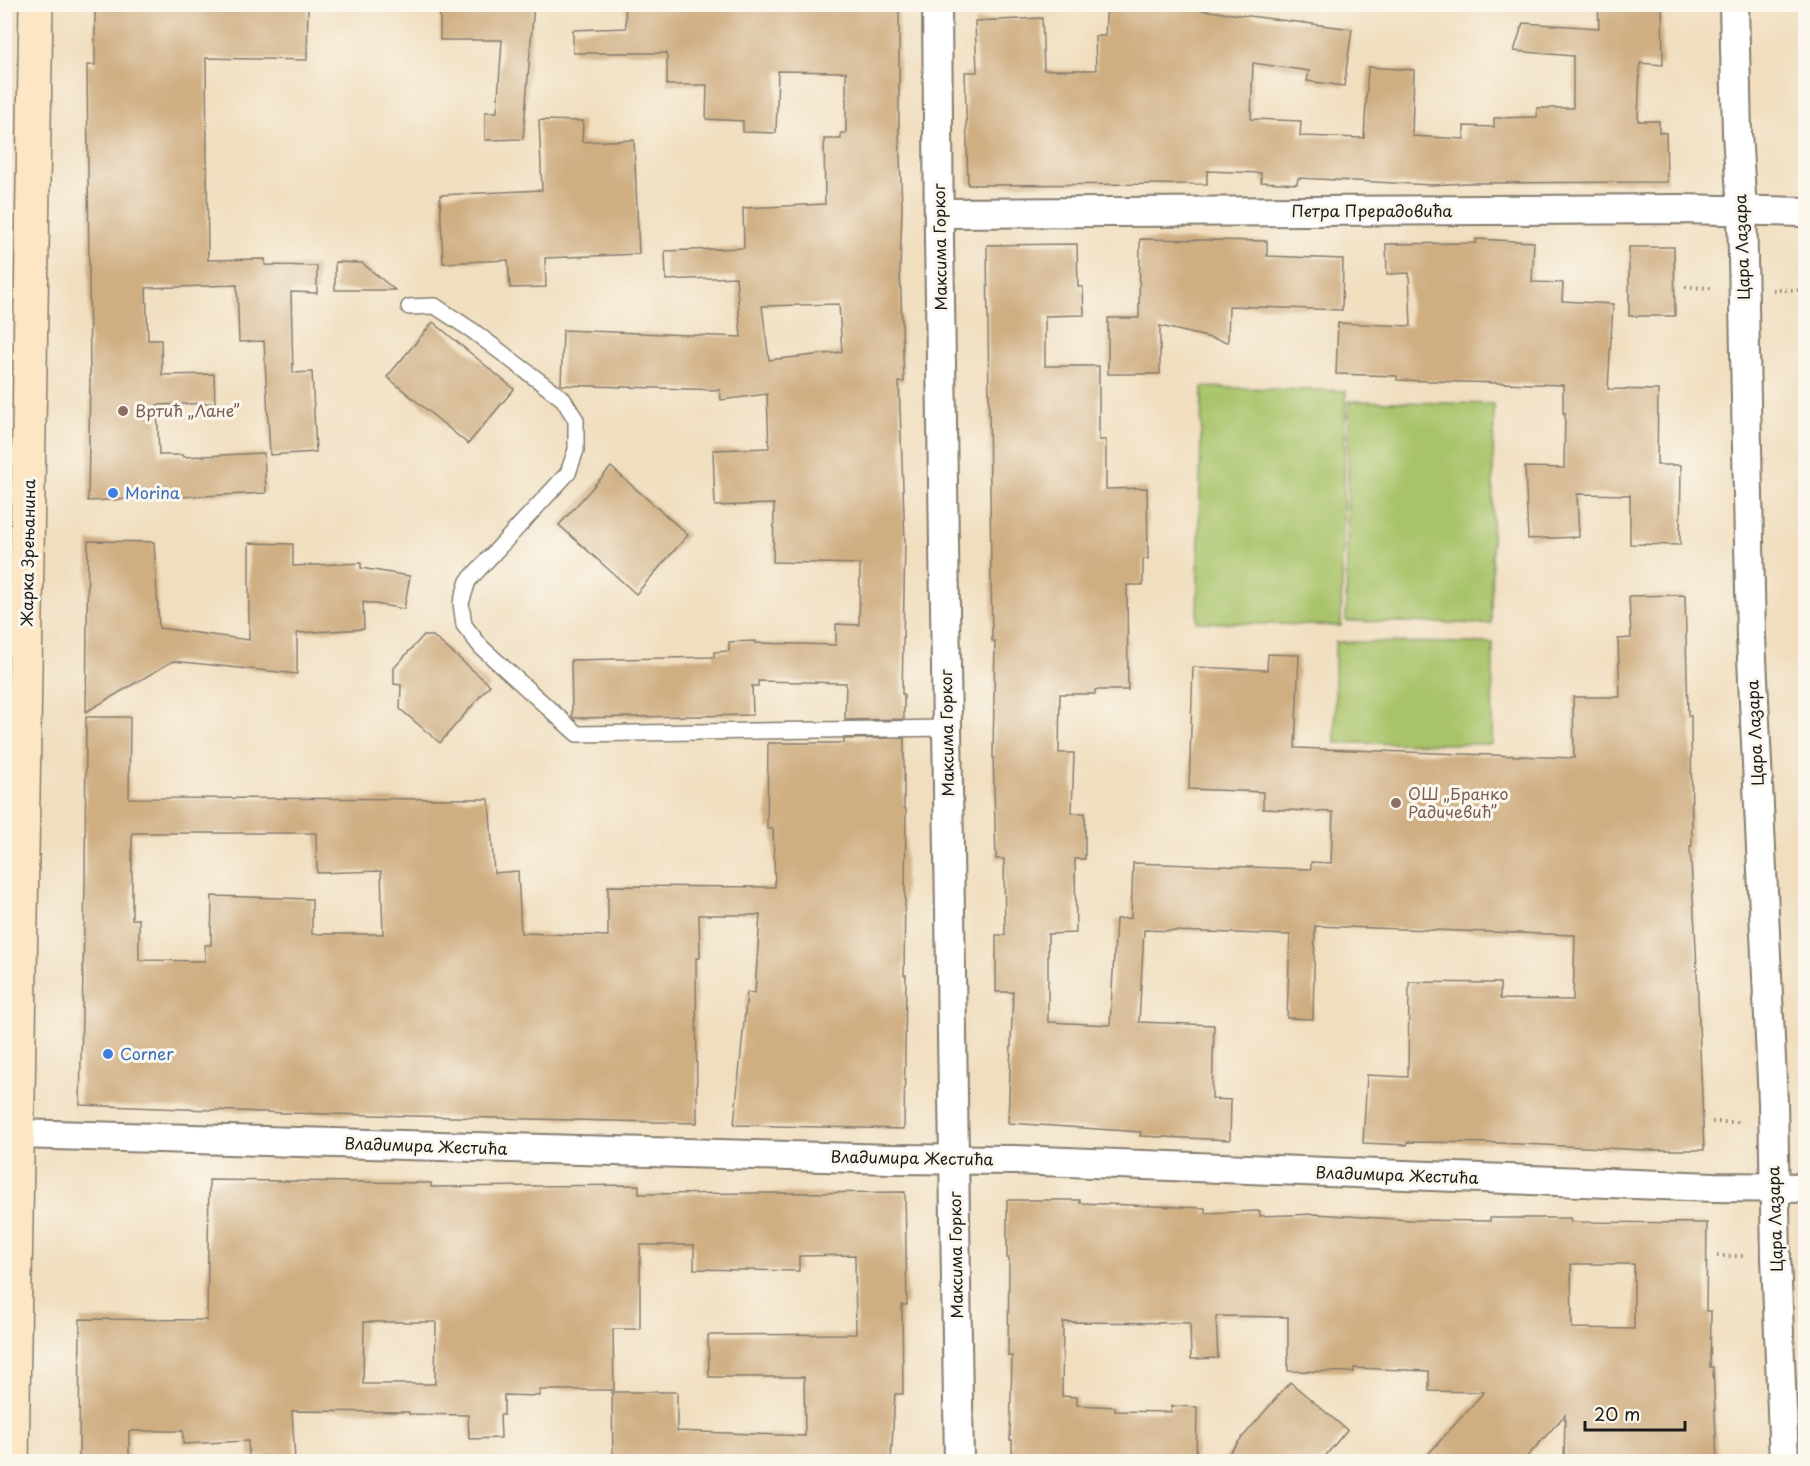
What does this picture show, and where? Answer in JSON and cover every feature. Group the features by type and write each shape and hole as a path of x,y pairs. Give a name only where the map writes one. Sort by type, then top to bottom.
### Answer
{"street":[{"name":"Жарка Зрењанина","path":"12,1461 9,1411 18,1134 15,688 36,4"},
{"name":"Максима Горког","path":"937,4 958,1461"},
{"name":"Цара Лазара","path":"1734,4 1737,134 1742,210 1751,637 1773,1102 1784,1461"},
{"name":"Петра Прерадовића","path":"939,213 1742,210 1806,212"},
{"name":"Владимира Жестића","path":"18,1134 955,1159 1806,1188"}],"lane":[{"path":"409,307 435,306 473,331 563,399 576,420 576,450 568,473 468,581 461,603 464,625 481,646 577,734 947,728"}],"green space":[{"path":"1202,387 1346,391 1341,626 1197,622"},
{"path":"1349,401 1494,404 1491,624 1346,621"},
{"path":"1335,642 1493,643 1492,744 1335,743"}],"building":[{"path":"95,4 308,4 307,60 206,58 208,260 265,259 265,265 317,266 317,293 291,292 293,373 312,372 316,452 270,455 264,341 239,342 237,285 146,288 148,340 161,340 162,375 214,374 215,403 157,405 159,455 183,455 183,457 264,453 266,493 88,501 90,377 87,65 95,65"},
{"path":"440,4 534,4 523,139 485,140 485,112 497,112 502,40 440,40"},
{"path":"625,4 899,4 899,132 902,208 900,269 904,382 899,382 905,542 902,694 904,694 904,719 845,720 846,683 758,681 758,686 752,686 753,715 574,718 572,716 571,660 714,657 714,652 729,651 729,642 836,645 836,624 859,625 860,564 773,562 774,504 715,506 713,450 769,448 767,394 721,400 720,390 561,385 563,330 741,337 736,277 666,280 665,251 744,248 743,208 825,204 824,139 841,139 841,133 846,133 846,72 778,71 776,133 743,132 743,121 706,119 707,85 667,85 667,53 573,53 573,30 626,28","holes":["839,304 842,352 769,360 762,306"]},
{"path":"1107,4 1134,4 1209,11 1352,29 1344,86 1307,81 1309,71 1253,63 1251,119 1301,121 1300,136 1364,138 1368,67 1414,70 1412,136 1464,139 1464,126 1494,127 1494,118 1537,117 1537,108 1573,108 1573,56 1514,51 1523,23 1599,28 1598,4 1662,4 1663,65 1640,63 1638,121 1659,121 1659,132 1666,133 1667,182 1432,185 1298,178 1297,184 1261,182 1261,173 1207,171 1207,184 968,185 965,72 977,72 975,21 1042,18 1044,70 1096,70 1095,36 1105,36"},
{"path":"539,120 583,121 582,142 634,140 639,254 545,258 546,287 510,288 508,260 443,263 440,195 542,190"},
{"path":"1140,239 1267,241 1267,256 1343,259 1342,310 1229,306 1228,342 1160,326 1160,374 1108,374 1108,318 1139,318"},
{"path":"1476,239 1534,242 1532,282 1563,283 1562,301 1613,304 1608,389 1658,390 1657,465 1681,465 1680,545 1630,544 1630,495 1577,494 1579,537 1528,539 1525,467 1564,468 1563,385 1397,380 1397,376 1336,374 1338,323 1411,326 1409,273 1387,274 1386,244 1476,243"},
{"path":"1077,244 1078,287 1083,287 1084,315 1045,316 1045,366 1099,366 1099,440 1106,440 1106,489 1147,488 1148,559 1143,559 1143,585 1127,585 1128,690 1095,690 1095,694 1060,694 1059,753 1074,753 1072,813 1085,813 1085,859 1075,859 1076,933 1048,934 1048,1022 1110,1025 1116,919 1131,918 1133,863 1311,869 1311,862 1331,863 1333,812 1263,809 1263,792 1189,789 1193,667 1267,670 1268,654 1299,655 1295,748 1574,758 1573,697 1620,697 1618,639 1631,638 1629,596 1685,595 1688,716 1691,716 1692,846 1690,846 1704,1150 1645,1150 1499,1143 1408,1142 1407,1145 1363,1143 1367,1075 1408,1077 1409,982 1500,983 1500,999 1573,1000 1575,935 1315,926 1313,1019 1287,1018 1290,935 1144,930 1139,1022 1214,1025 1212,1099 1231,1100 1230,1140 1140,1136 1141,1132 1008,1123 1013,992 996,992 996,935 1005,935 1004,859 996,859 993,755 995,641 992,641 987,245"},
{"path":"1629,247 1674,247 1675,316 1629,316"},
{"path":"335,262 362,263 395,290 335,290"},
{"path":"433,322 514,389 468,444 387,377"},
{"path":"611,467 688,535 636,594 559,525"},
{"path":"88,541 154,542 159,628 249,640 249,543 293,544 293,566 361,563 361,568 410,576 404,609 363,602 364,629 297,633 297,674 173,661 86,712"},
{"path":"423,636 433,636 490,685 440,743 400,709 401,685 394,684 394,668"},
{"path":"86,717 130,717 129,798 489,799 494,873 518,871 521,933 608,936 608,886 775,887 773,829 767,829 768,743 844,743 844,739 904,738 904,809 906,809 904,975 906,975 904,1129 734,1125 747,992 755,993 760,915 699,915 700,958 696,958 697,1123 286,1113 80,1105","holes":["132,833 316,833 317,873 381,871 383,934 312,934 312,899 212,896 211,945 205,945 205,961 139,960 139,919 132,919"]},
{"path":"209,1180 431,1183 431,1187 639,1185 639,1194 905,1192 907,1305 902,1305 903,1394 895,1394 891,1461 613,1461 612,1392 677,1392 677,1431 805,1436 804,1377 709,1377 708,1335 856,1334 855,1255 799,1256 799,1271 694,1269 694,1245 640,1245 640,1329 613,1329 614,1390 540,1390 540,1396 504,1395 504,1415 500,1415 501,1438 469,1439 468,1415 292,1411 295,1461 267,1461 267,1456 249,1457 248,1441 183,1444 183,1431 129,1431 129,1461 79,1461 80,1319 207,1320","holes":["364,1322 436,1322 435,1384 363,1384"]},
{"path":"1007,1200 1080,1200 1080,1203 1205,1208 1205,1213 1260,1211 1260,1216 1316,1214 1410,1220 1490,1221 1490,1218 1570,1218 1571,1222 1707,1223 1706,1311 1711,1311 1710,1367 1713,1367 1717,1461 1564,1461 1565,1415 1523,1461 1422,1461 1484,1392 1429,1391 1429,1371 1354,1368 1354,1372 1288,1371 1288,1317 1216,1316 1218,1358 1191,1359 1190,1323 1063,1322 1062,1396 1077,1397 1077,1405 1115,1407 1115,1411 1171,1412 1171,1406 1197,1407 1196,1461 1012,1461 1012,1440 1010,1440 1012,1356 1008,1356 1009,1258 1007,1258","holes":["1571,1264 1634,1264 1634,1329 1572,1328"]},
{"path":"1290,1382 1347,1430 1321,1461 1222,1461"}],"place":[{"name":"Вртић „Лане”","path":"123,411"},
{"name":"Morina","path":"113,493"},
{"name":"ОШ „Бранко Радичевић”","path":"1396,803"},
{"name":"Corner","path":"108,1054"}]}
